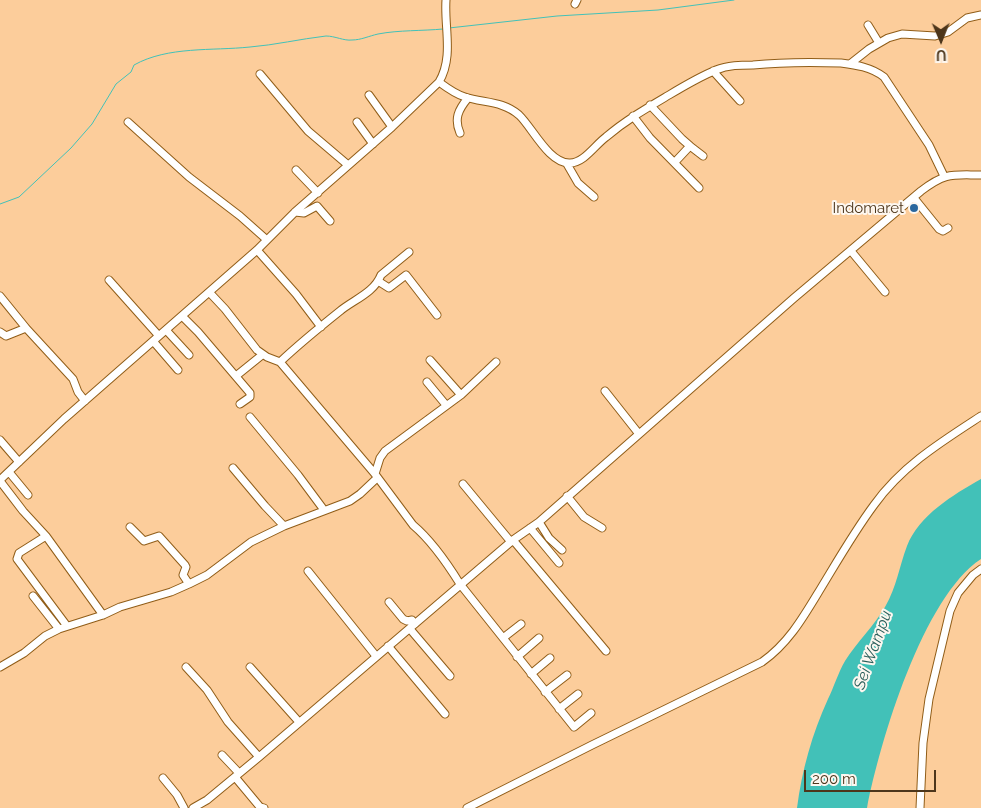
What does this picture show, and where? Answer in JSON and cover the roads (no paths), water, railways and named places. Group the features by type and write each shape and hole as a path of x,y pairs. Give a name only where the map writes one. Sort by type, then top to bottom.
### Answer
{"street":[{"path":"3,476 64,419 257,250 295,212 392,127 439,82 444,74 447,61 446,0"},
{"path":"850,64 879,43 902,34 935,36 948,32 967,18 981,15"},
{"path":"868,25 879,43"},
{"path":"439,82 455,93 468,98 494,103 511,110 523,120 550,153 558,160 567,164 582,159 604,138 650,105 688,83 727,66 781,62 850,64 874,70 884,77 929,145 944,176"},
{"path":"713,71 740,102"},
{"path":"260,74 308,131 348,166"},
{"path":"369,95 392,127"},
{"path":"460,133 457,118 462,105 468,98"},
{"path":"650,105 682,139 703,156"},
{"path":"633,116 650,138 700,188"},
{"path":"128,122 189,177 240,216 267,240"},
{"path":"357,122 373,144"},
{"path":"675,162 690,146"},
{"path":"567,164 578,183 594,198"},
{"path":"296,170 318,193"},
{"path":"196,808 460,584 512,541 539,522 932,183 944,176 981,175"},
{"path":"914,198 939,229 943,231 948,228"},
{"path":"295,212 304,213 317,206 330,221"},
{"path":"257,250 296,294 321,327"},
{"path":"851,251 886,292"},
{"path":"280,362 342,309 364,294 378,281 380,275 409,252"},
{"path":"378,281 389,288 406,275 437,315"},
{"path":"109,280 159,336"},
{"path":"209,292 262,355 280,362 376,476 574,727 591,714"},
{"path":"0,296 26,328 73,379 78,392 86,401"},
{"path":"182,316 236,376 251,396 240,404"},
{"path":"0,332 6,336 26,328"},
{"path":"166,330 189,355"},
{"path":"153,341 178,370"},
{"path":"236,376 262,355"},
{"path":"430,360 461,395"},
{"path":"0,668 60,628 171,592 189,584 206,575 251,542 284,526 357,496 376,476 380,458 385,451 446,404 461,395 496,362"},
{"path":"427,382 446,404"},
{"path":"605,392 639,434"},
{"path":"467,808 592,744 762,662 774,654 796,628 851,539 895,479 915,461 981,416"},
{"path":"250,417 324,510"},
{"path":"0,440 19,462"},
{"path":"233,468 284,526"},
{"path":"3,476 28,495"},
{"path":"3,476 22,511 46,536 103,614"},
{"path":"464,484 606,651"},
{"path":"567,496 584,517 602,528"},
{"path":"539,522 549,538 562,550"},
{"path":"130,527 144,541 159,536 185,565 183,575 189,584"},
{"path":"530,528 559,563"},
{"path":"46,536 19,553 17,559 67,626"},
{"path":"920,808 923,743 928,706 945,631 954,601 973,575 981,569"},
{"path":"308,571 376,656"},
{"path":"32,596 60,628"},
{"path":"389,602 406,621 412,620 412,626 450,676"},
{"path":"503,638 521,624"},
{"path":"517,656 539,638"},
{"path":"388,646 445,714"},
{"path":"531,674 550,658"},
{"path":"186,666 206,690 228,722 259,756"},
{"path":"250,667 299,722"},
{"path":"545,692 567,675"},
{"path":"559,709 578,694"},
{"path":"222,755 263,808"},
{"path":"163,778 177,795 184,808"}],"water":[{"name":"Sei Wampu","path":"981,479 981,559 960,578 941,605 923,637 893,710 867,808 797,808 808,752 822,712 845,661 885,607 912,535 928,515 948,499"}],"waterway":[{"path":"449,28 557,16 658,10 734,0"},
{"path":"0,204 19,197 71,148 92,124 116,84 131,72 134,65 147,59 190,50 259,46 326,36 355,40 378,34 443,29"}],"place":[{"name":"Indomaret","path":"914,208"}]}
